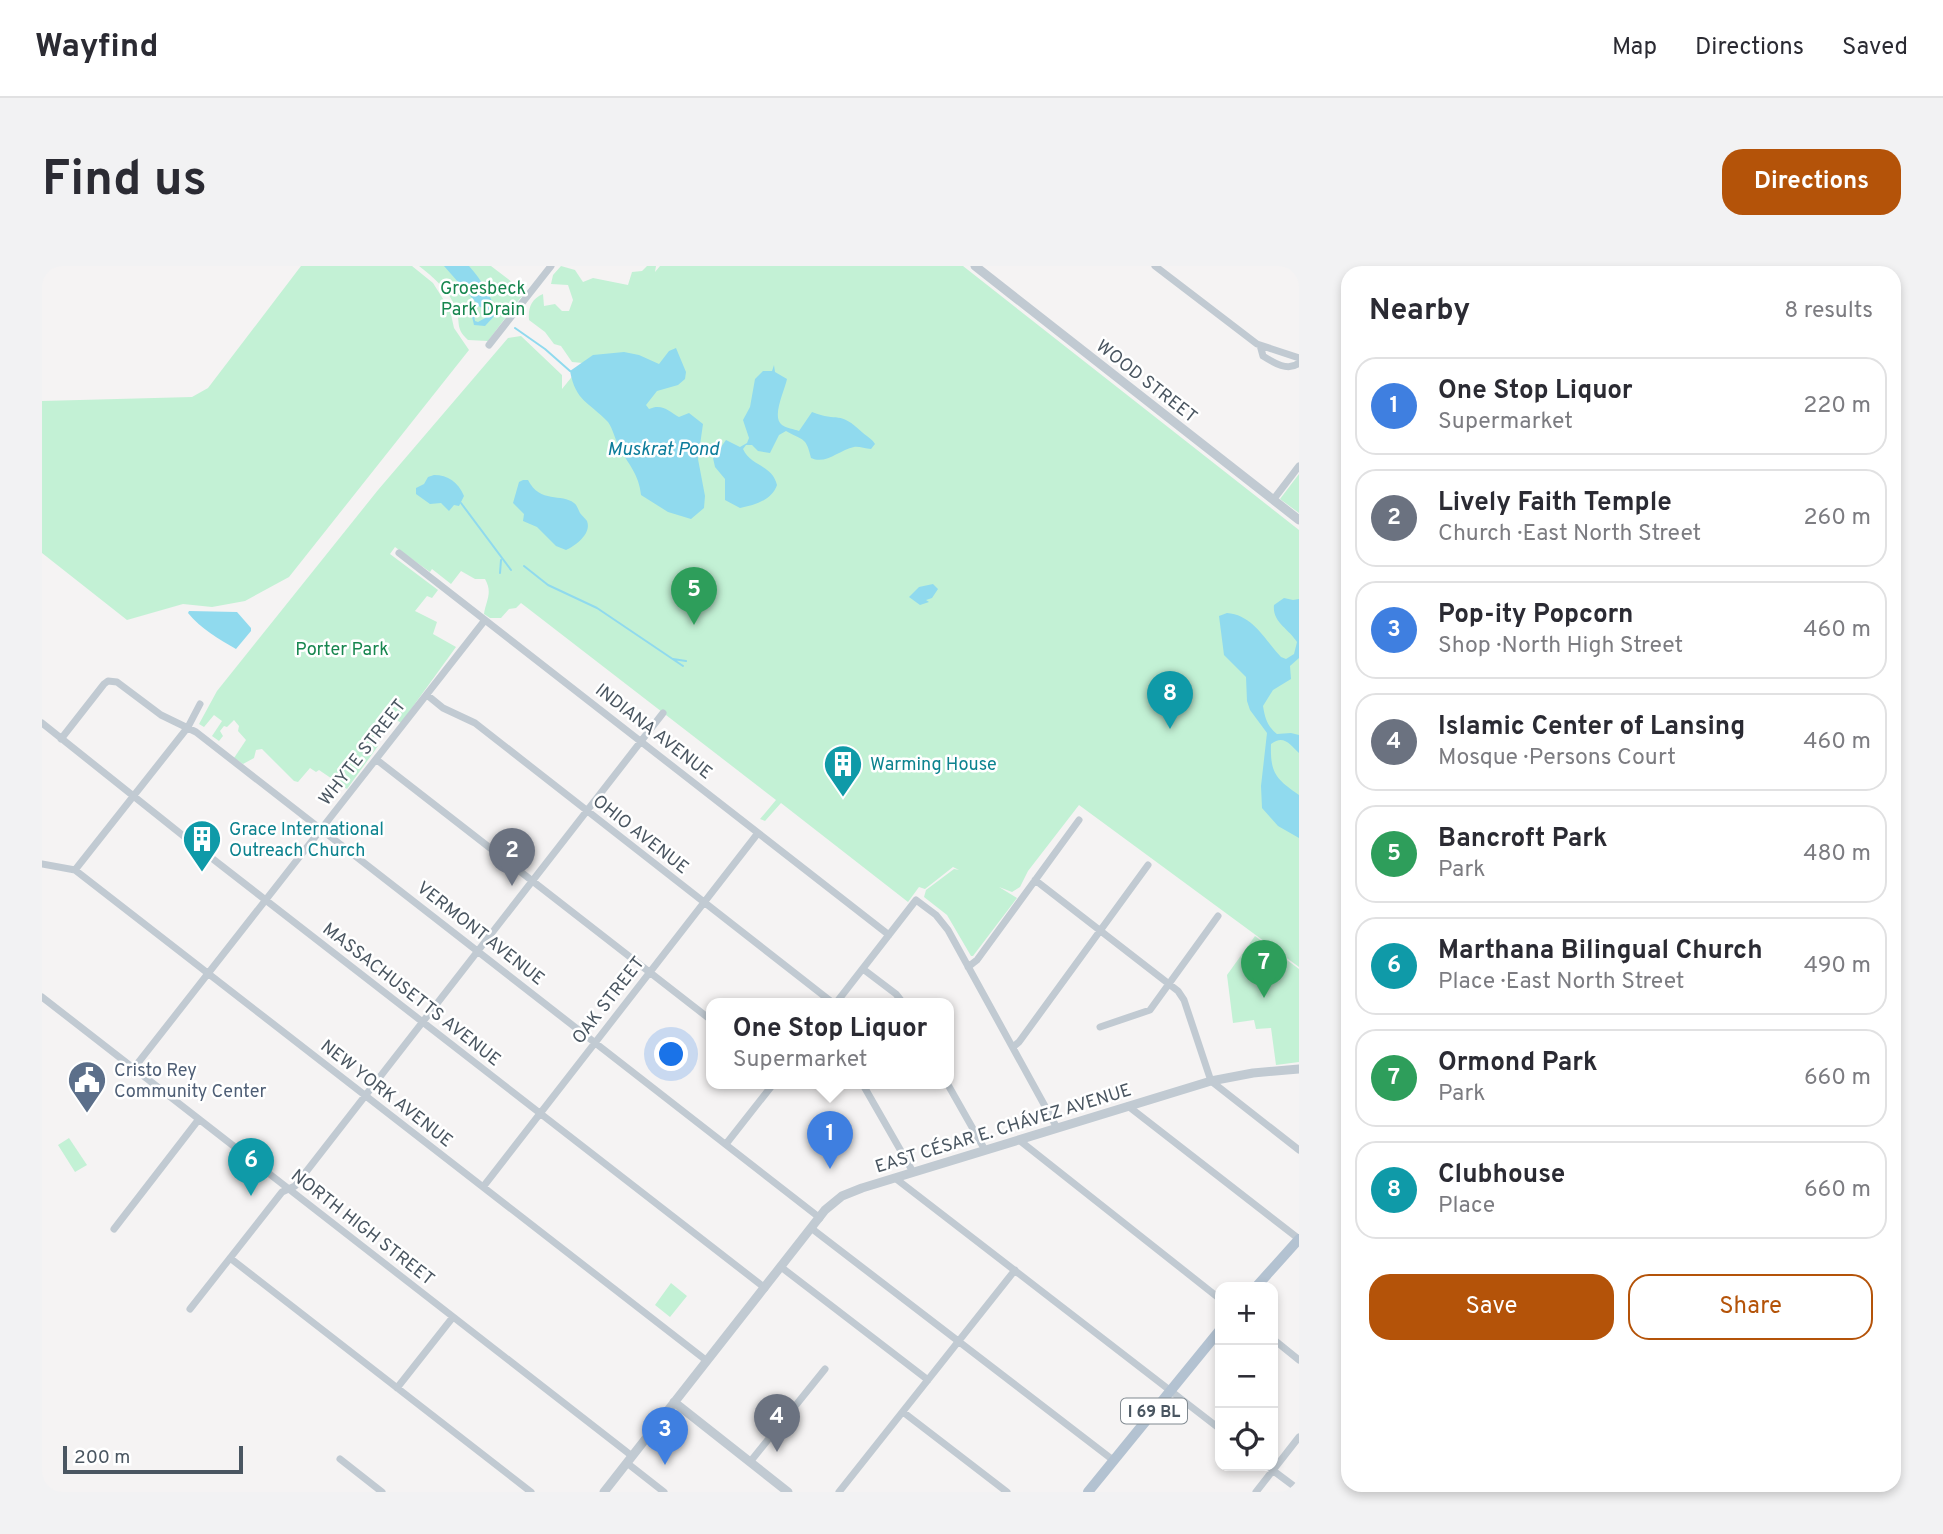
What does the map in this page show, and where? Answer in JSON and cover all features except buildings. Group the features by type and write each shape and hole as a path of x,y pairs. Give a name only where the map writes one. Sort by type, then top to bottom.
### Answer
{"main road":[{"path":"1260,1282 1299,1239"},
{"name":"I 69 BL","path":"1088,1492 1215,1336"}],"street":[{"path":"489,345 551,266"},
{"name":"WOOD STREET","path":"975,266 1299,520"},
{"path":"1155,266 1240,333 1260,345 1299,360 1295,366 1287,367 1273,363 1263,356 1260,345"},
{"path":"1273,500 1299,466"},
{"name":"INDIANA AVENUE","path":"400,553 889,935"},
{"name":"WHYTE STREET","path":"134,1068 485,620"},
{"name":"VERMONT AVENUE","path":"61,739 104,684 108,681 117,682 161,716 188,727 820,1218"},
{"name":"OHIO AVENUE","path":"427,695 449,711 475,723 828,998"},
{"path":"75,870 188,727 200,704"},
{"path":"190,1308 282,1192 297,1184 663,713"},
{"name":"MASSACHUSETTS AVENUE","path":"42,723 266,901 765,1288"},
{"path":"377,760 706,1016"},
{"path":"968,967 976,962 1079,820"},
{"name":"OAK STREET","path":"483,1187 758,832"},
{"name":"NEW YORK AVENUE","path":"42,864 75,870 707,1361"},
{"path":"1013,1047 1148,865"},
{"path":"1035,880 1178,991 1184,1000 1211,1081 1299,1150"},
{"path":"838,998 916,900 943,922 1057,1128"},
{"path":"1100,1027 1146,1013 1217,916"},
{"path":"863,968 899,998"},
{"name":"NORTH HIGH STREET","path":"42,997 453,1317 630,1460 664,1492"},
{"name":"EAST CÉSAR E. CHÁVEZ AVENUE","path":"604,1492 811,1228 831,1204 850,1192 1211,1081 1253,1073 1299,1069"},
{"path":"726,1144 769,1089"},
{"path":"865,1089 913,1172"},
{"path":"950,1089 985,1150"},
{"path":"1128,1107 1299,1239"},
{"path":"114,1229 199,1119"},
{"path":"1019,1140 1215,1295"},
{"path":"895,1178 1215,1425"},
{"path":"811,1228 1113,1461"},
{"path":"230,1258 531,1492"},
{"path":"781,1267 928,1380"},
{"path":"839,1492 1015,1270"},
{"path":"397,1388 453,1317"},
{"path":"1278,1343 1299,1360"},
{"path":"750,1462 825,1368"},
{"path":"674,1402 788,1492"},
{"path":"903,1412 1007,1492"},
{"path":"1278,1459 1299,1437"},
{"path":"340,1459 382,1492"},
{"path":"1256,1492 1268,1471"},
{"path":"1274,1471 1299,1490"}],"green space":[{"path":"301,266 412,266 433,283 450,310 454,328 469,350 289,577 245,601 212,607 183,604 127,620 42,553 42,401 192,397 208,388"},
{"name":"Groesbeck Park Drain","path":"419,266 491,266 525,292 488,341 468,340 460,329 450,296"},
{"name":"Porter Park","path":"561,266 575,270 583,282 593,278 628,285 632,272 642,271 647,266 656,266 655,272 660,266 963,266 1299,530 1299,967 1079,805 1028,871 1020,887 1012,892 999,887 1017,898 971,956 947,915 924,897 926,890 954,869 959,870 953,867 925,889 919,887 908,902 781,803 765,821 760,819 776,800 521,603 516,608 509,609 501,618 490,618 484,614 489,593 485,579 475,579 461,571 451,584 395,547 390,554 438,590 432,598 427,596 415,611 437,622 433,634 456,647 401,723 391,716 371,740 378,746 347,789 319,770 316,772 310,768 298,782 294,781 262,749 256,750 254,758 243,764 234,758 246,740 238,731 239,726 234,720 220,731 223,736 219,741 212,736 222,721 214,715 204,727 199,724 217,691 378,490 508,338 521,336 562,375 562,389 583,363 572,362 561,346 554,344 545,332 529,320 531,304 543,294 544,306 555,304 562,311 569,311 573,300 568,285 551,284 553,275"},
{"path":"1299,474 1299,513 1280,499"},
{"path":"1255,936 1299,969 1299,1062 1276,1065 1271,1028 1256,1029 1254,1020 1233,1023 1227,975"},
{"path":"69,1138 87,1165 75,1172 58,1145"},
{"path":"671,1283 687,1296 670,1317 655,1305"}],"water":[{"path":"444,266 469,266 478,277 498,312 485,326 474,325 470,308 473,308 475,321 478,322 487,317 490,311 480,307"},
{"name":"Muskrat Pond","path":"676,348 686,372 685,379 678,385 657,391 646,405 649,409 665,409 679,417 689,413 703,424 698,459 705,496 704,508 691,519 668,512 641,495 636,475 619,447 610,425 579,395 570,371 593,355 624,352 659,364 669,351"},
{"path":"774,365 775,372 787,379 778,410 782,425 799,431 812,412 848,421 875,444 871,449 854,447 822,460 811,458 808,446 803,440 786,431 779,435 770,453 746,445 743,449 747,455 771,473 777,485 767,498 740,508 725,500 725,479 715,467 713,458 726,440 740,447 747,443 749,438 743,420 750,407 755,379 763,371 772,371"},
{"path":"434,475 444,476 456,483 464,496 459,506 454,505 449,511 441,503 430,504 416,494 416,488"},
{"path":"528,480 545,495 569,500 576,505 588,526 585,535 578,542 566,550 556,546 537,527 523,521 524,514 513,503 519,482"},
{"path":"933,584 938,589 932,598 926,600 929,602 920,605 909,597 919,587"},
{"path":"1284,598 1299,599 1299,658 1290,666 1291,679 1273,690 1263,706 1267,722 1277,734 1299,735 1299,753 1287,742 1280,740 1271,744 1271,754 1276,774 1299,795 1299,838 1278,826 1262,808 1261,786 1267,733 1250,710 1246,677 1224,655 1219,616 1227,613 1244,618 1286,659 1294,654 1297,642 1278,621 1274,611 1274,605"},
{"path":"189,611 237,612 251,631 236,649 204,629"}],"waterway":[{"path":"515,328 570,371"},
{"path":"461,503 511,570"},
{"path":"500,573 501,560"},
{"path":"524,566 548,585 597,608 683,666"},
{"path":"673,659 686,661"}],"place":[{"name":"Bancroft Park","path":"694,625"},
{"name":"Clubhouse","path":"1170,729"},
{"name":"Warming House","path":"843,798"},
{"name":"Grace International Outreach Church","path":"202,873"},
{"name":"Lively Faith Temple","path":"512,886"},
{"name":"Ormond Park","path":"1264,998"},
{"name":"Cristo Rey Community Center","path":"87,1114"},
{"name":"One Stop Liquor","path":"830,1169"},
{"name":"Marthana Bilingual Church","path":"251,1196"},
{"name":"Islamic Center of Lansing","path":"777,1452"},
{"name":"Pop-ity Popcorn","path":"665,1465"}]}
